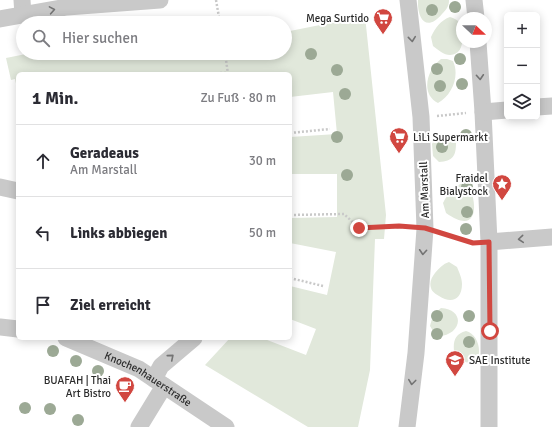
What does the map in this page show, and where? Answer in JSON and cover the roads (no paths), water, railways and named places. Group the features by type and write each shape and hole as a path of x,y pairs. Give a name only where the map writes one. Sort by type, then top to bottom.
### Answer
{"street":[{"path":"0,19 22,7 67,7 160,0"},
{"name":"Am Marstall","path":"407,427 416,353 425,228 421,117 408,0"},
{"path":"474,0 475,12"},
{"path":"478,48 489,242 489,427"},
{"path":"540,107 552,106"},
{"path":"483,112 504,110"},
{"path":"0,187 16,191"},
{"path":"489,242 552,237"},
{"path":"0,327 16,329"},
{"name":"Knochenhauerstraße","path":"71,340 139,369 226,427"},
{"path":"140,427 159,382 162,366 192,340"}],"place":[{"name":"Mega Surtido","path":"383,35"},
{"name":"LiLi Supermarkt","path":"399,154"},
{"name":"Fraidel Bialystock","path":"502,201"},
{"name":"SAE Institute","path":"455,377"},
{"name":"BUAFAH | Thai Art Bistro","path":"125,403"}]}
